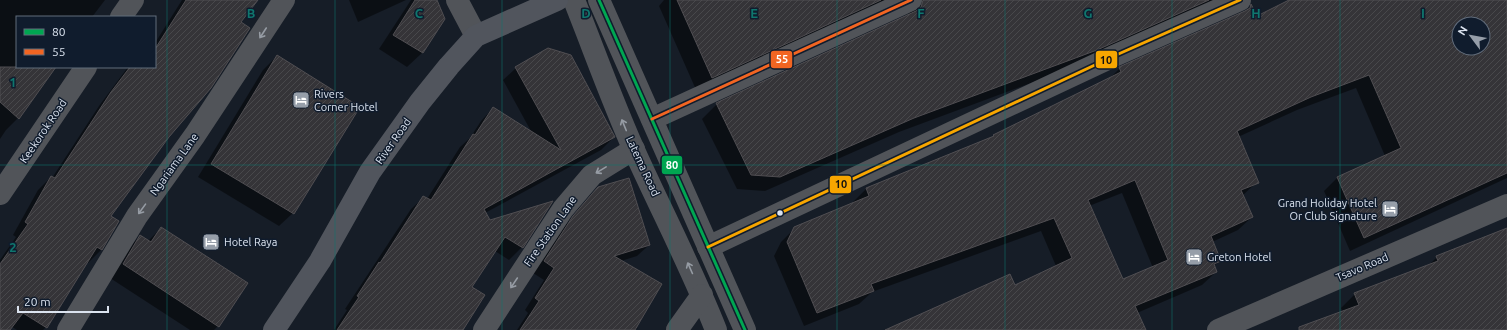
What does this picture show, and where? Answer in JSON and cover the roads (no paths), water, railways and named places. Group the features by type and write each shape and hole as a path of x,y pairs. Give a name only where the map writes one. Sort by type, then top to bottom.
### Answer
{"main road":[{"name":"River Road","path":"274,330 320,261 370,172 420,102 476,36 557,0"}],"street":[{"path":"122,16 132,0"},
{"name":"Ngariama Lane","path":"68,330 137,216 195,135 284,0"},
{"path":"457,0 476,36"},
{"name":"Latema Road","path":"574,0 634,149 702,295 716,330"},
{"path":"599,0 746,330"},
{"path":"652,119 911,0"},
{"path":"676,238 704,237 1240,0"},
{"name":"Keekorok Road","path":"0,194 85,68"},
{"name":"Fire Station Lane","path":"484,330 563,209 592,175 634,149"},
{"name":"Tsavo Road","path":"1218,330 1507,204"},
{"path":"677,330 702,295"}],"place":[{"name":"Rivers Corner Hotel","path":"301,100"},
{"name":"Grand Holiday Hotel Or Club Signature","path":"1390,209"},
{"name":"Hotel Raya","path":"211,242"},
{"name":"Greton Hotel","path":"1194,257"}]}
